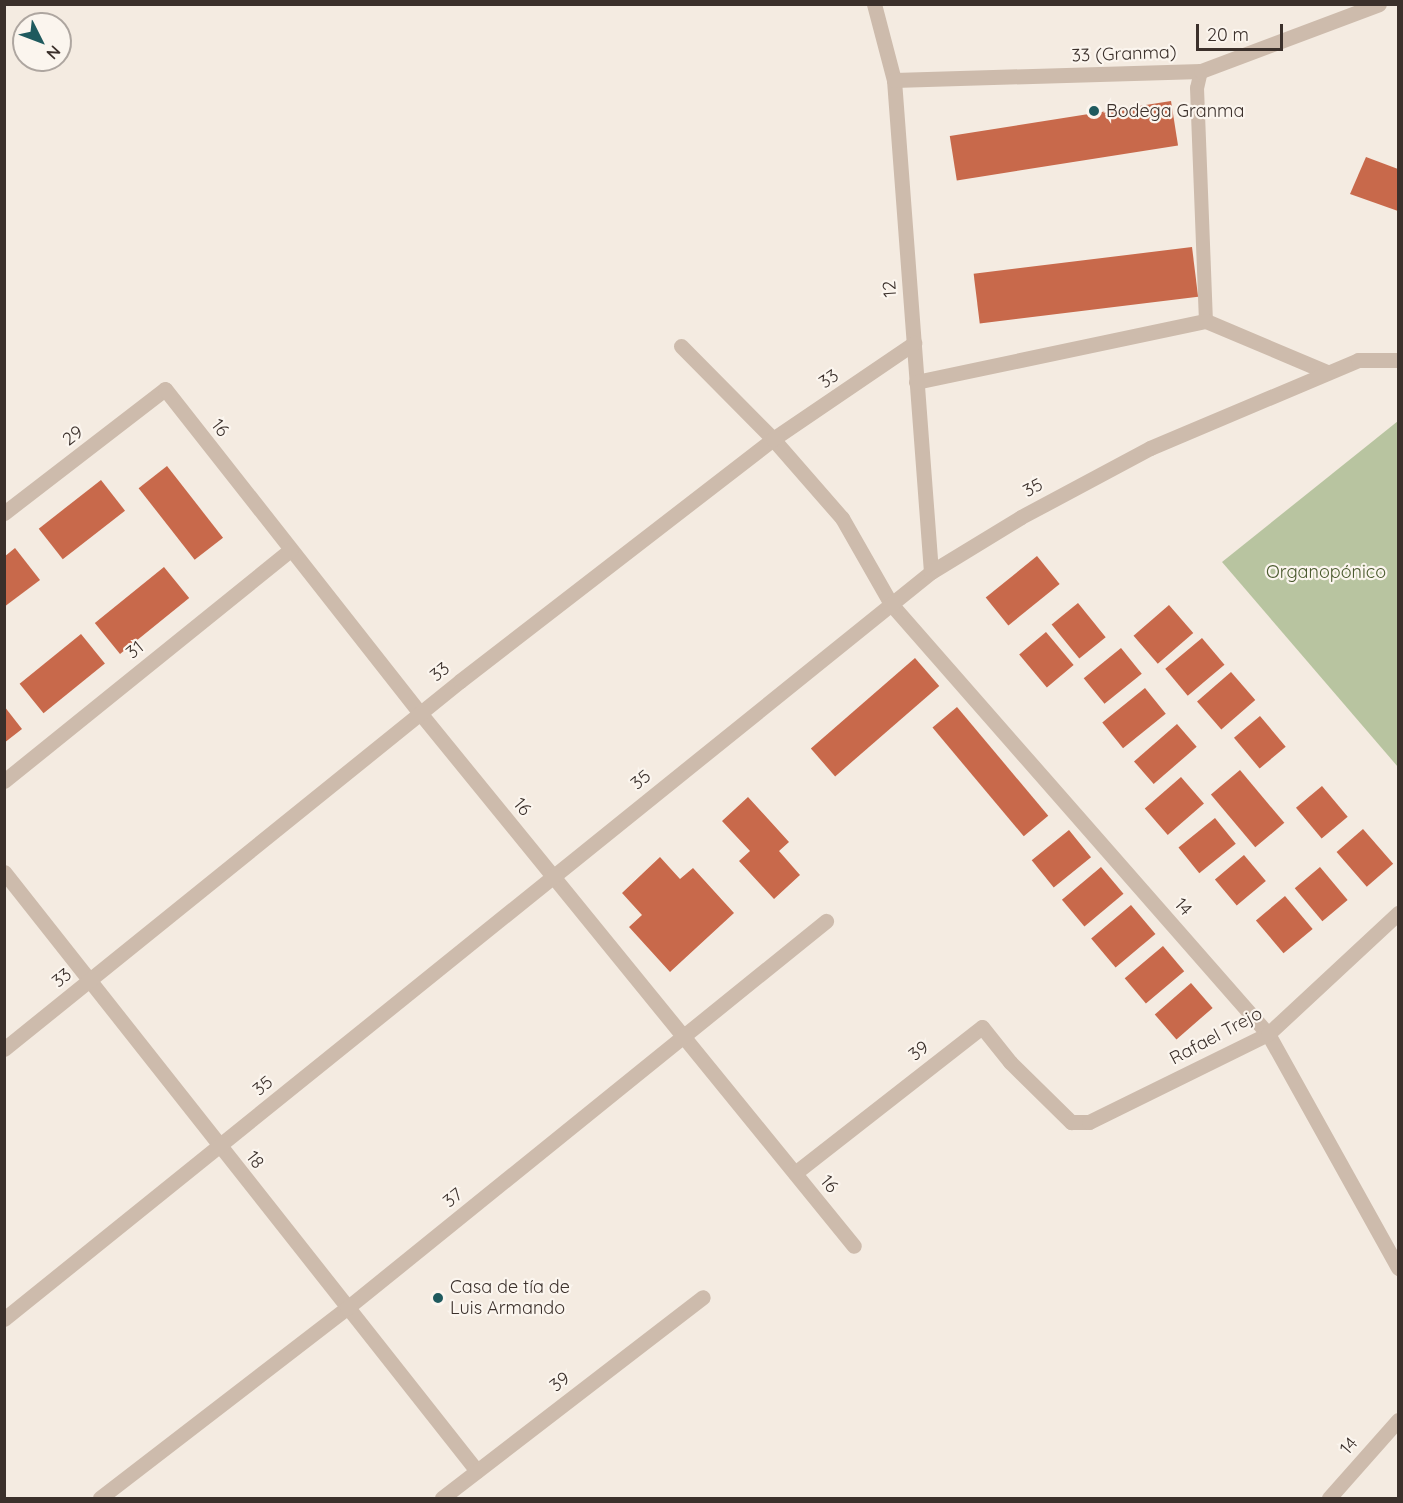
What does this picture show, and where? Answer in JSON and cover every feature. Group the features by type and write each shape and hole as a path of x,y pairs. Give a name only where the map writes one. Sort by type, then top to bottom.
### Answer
{"street":[{"name":"12","path":"874,4 894,80 931,572"},
{"name":"33 (Granma)","path":"894,80 1201,71 1379,4"},
{"path":"916,382 1206,321 1327,372"},
{"name":"33","path":"4,1049 420,713 773,439 914,343"},
{"name":"14","path":"681,346 773,439 843,518 891,604 1268,1034 1398,1268"},
{"name":"35","path":"4,1319 931,572 1021,517 1150,448 1358,360 1398,360"},
{"name":"29","path":"4,513 165,389"},
{"name":"16","path":"165,389 420,713 854,1246"},
{"name":"31","path":"4,781 290,550"},
{"name":"18","path":"4,872 477,1471"},
{"name":"Rafael Trejo","path":"1089,1122 1268,1034 1398,913"},
{"name":"37","path":"100,1498 347,1308 826,921"},
{"name":"39","path":"795,1173 982,1027 1010,1062 1071,1122 1089,1122"},
{"name":"39","path":"442,1498 703,1297"},
{"name":"14","path":"1329,1498 1398,1420"}],"lane":[{"path":"1201,71 1197,88 1206,321"}],"green space":[{"name":"Organopónico","path":"1398,421 1398,767 1222,562"}],"building":[{"path":"1171,101 1178,145 957,180 950,136"},
{"path":"1366,157 1398,169 1398,211 1350,194"},
{"path":"1192,247 1198,297 980,323 974,274"},
{"path":"167,466 223,538 195,560 139,488"},
{"path":"101,480 125,511 63,559 39,529"},
{"path":"15,548 40,580 4,607 4,557"},
{"path":"1037,556 1060,584 1008,626 986,598"},
{"path":"164,567 189,598 120,654 95,623"},
{"path":"1078,603 1106,637 1079,659 1052,624"},
{"path":"1169,605 1193,633 1158,664 1134,636"},
{"path":"1046,632 1074,665 1047,687 1019,654"},
{"path":"81,634 105,664 44,713 20,684"},
{"path":"1202,638 1224,665 1188,696 1165,669"},
{"path":"1121,648 1142,674 1104,704 1084,678"},
{"path":"915,658 939,686 835,776 811,749"},
{"path":"1231,672 1255,700 1221,729 1197,702"},
{"path":"1145,688 1166,714 1123,748 1102,723"},
{"path":"4,706 22,729 4,743"},
{"path":"957,707 1048,816 1024,836 932,728"},
{"path":"1260,716 1286,747 1260,768 1234,738"},
{"path":"1177,724 1197,747 1154,784 1134,761"},
{"path":"1240,770 1284,823 1255,847 1211,794"},
{"path":"1181,777 1204,803 1168,835 1145,808"},
{"path":"1322,786 1348,817 1322,838 1296,808"},
{"path":"748,797 789,842 779,851 800,875 774,899 739,861 750,851 722,821"},
{"path":"1215,818 1236,844 1199,873 1178,848"},
{"path":"1363,829 1393,864 1367,887 1337,852"},
{"path":"1069,830 1091,857 1054,887 1032,860"},
{"path":"1244,855 1266,881 1237,905 1215,879"},
{"path":"660,857 680,879 693,868 734,913 670,972 629,927 642,915 622,893"},
{"path":"1101,867 1123,894 1084,927 1062,900"},
{"path":"1320,867 1348,900 1322,921 1295,888"},
{"path":"1285,896 1313,929 1284,953 1256,920"},
{"path":"1131,905 1155,934 1116,968 1091,938"},
{"path":"1163,946 1184,971 1146,1003 1125,978"},
{"path":"1191,983 1213,1008 1176,1039 1155,1014"}],"place":[{"name":"Bodega Granma","path":"1094,111"},
{"name":"Casa de tía de Luis Armando","path":"438,1298"}]}
